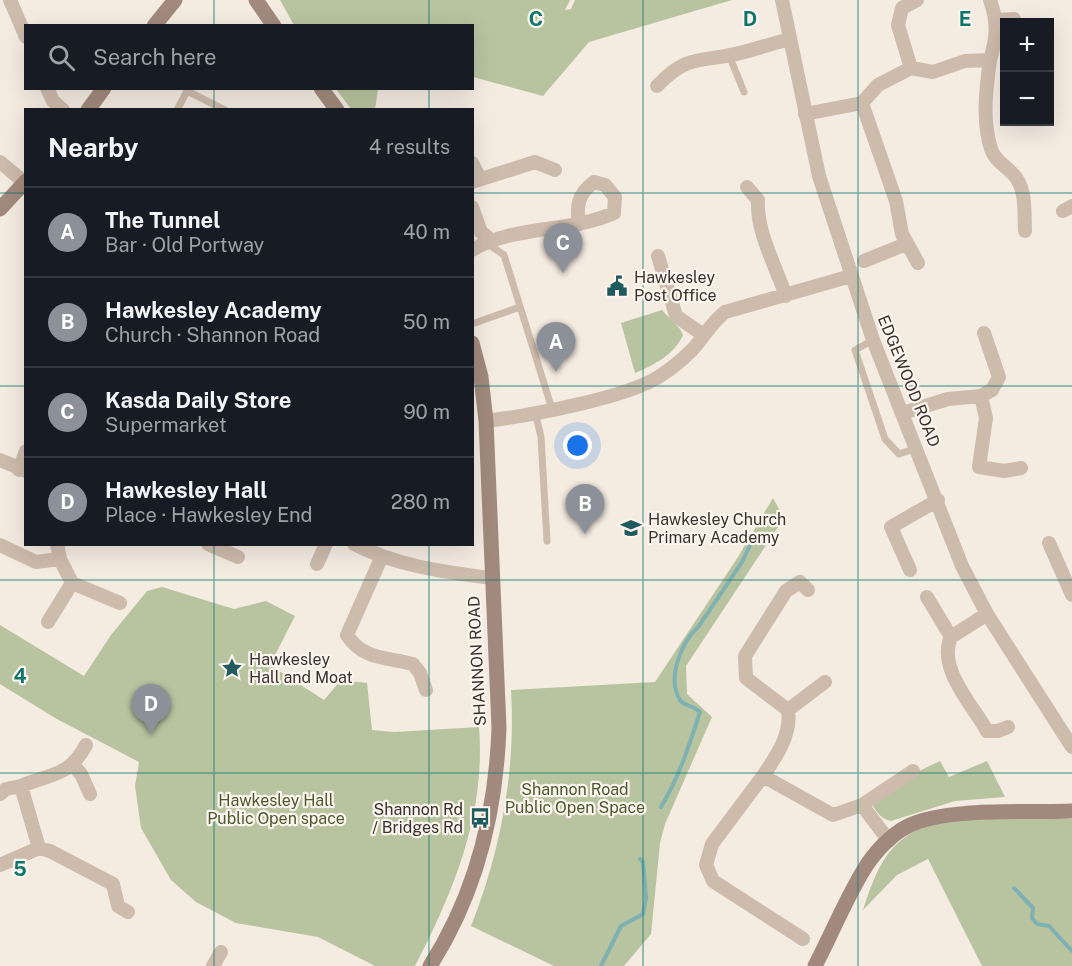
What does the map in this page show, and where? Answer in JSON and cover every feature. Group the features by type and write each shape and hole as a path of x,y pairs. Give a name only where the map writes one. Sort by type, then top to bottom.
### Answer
{"street":[{"path":"10,0 24,32"},
{"path":"256,0 273,24"},
{"name":"EDGEWOOD ROAD","path":"782,0 805,114 829,211 873,340 918,448 962,566 987,614 1072,747"},
{"path":"911,68 898,25 902,8 916,0"},
{"path":"990,0 997,20 998,35 990,60 986,120 991,148 997,161 1013,174 1022,187 1025,231"},
{"path":"155,24 172,1"},
{"path":"657,86 671,71 693,60 729,55 790,39"},
{"path":"805,114 862,103 878,85 893,75 911,68 933,72 965,61 990,60"},
{"path":"49,90 53,101 61,108"},
{"path":"89,108 103,90"},
{"path":"322,90 336,108"},
{"path":"862,103 896,201 906,244 918,262"},
{"path":"0,162 24,181"},
{"path":"476,180 535,162 555,170"},
{"path":"0,209 24,183"},
{"path":"747,187 758,200 757,210 786,296"},
{"path":"474,213 481,232 489,242"},
{"path":"474,249 489,242 579,224"},
{"path":"864,261 906,244"},
{"path":"658,256 676,316 702,334"},
{"path":"486,420 592,400 658,377 693,348 702,334 725,312 851,276"},
{"path":"903,413 948,399 981,396 993,390 999,377 984,333"},
{"name":"SHANNON ROAD","path":"432,965 452,930 481,858 497,777 499,728 486,420 481,377 474,351"},
{"path":"981,396 986,418 979,467 1004,471 1021,468"},
{"path":"0,460 22,470"},
{"path":"910,570 891,527 938,500"},
{"path":"1049,543 1072,595"},
{"path":"0,545 36,562 60,559"},
{"path":"57,546 60,559 72,583 120,603"},
{"path":"213,546 238,557"},
{"path":"317,564 325,546"},
{"path":"359,546 382,556 433,571 491,578"},
{"path":"382,556 347,635 355,646 369,655 413,664 420,673 426,690"},
{"path":"803,939 713,881 706,866 712,844 763,776 788,729 788,710 785,705 746,678 745,656 786,591 800,582 807,590"},
{"path":"48,622 72,583"},
{"path":"927,597 951,637 947,657 951,669 987,731 998,731 1008,727"},
{"path":"951,637 987,614"},
{"path":"788,710 825,682"},
{"path":"0,794 6,789 61,772 73,765 86,745"},
{"path":"73,765 81,774 90,794"},
{"path":"763,776 833,815 862,805 913,771"},
{"path":"21,786 39,848 113,884 118,906 128,912"},
{"path":"862,805 889,841"},
{"path":"815,966 863,871 889,841 906,827 941,817 971,813 1072,811"},
{"path":"0,865 39,848"},
{"path":"213,966 221,952"}],"lane":[{"path":"729,55 744,92"},
{"path":"178,108 187,91 221,108"},
{"path":"489,242 504,255 552,409"},
{"path":"474,323 520,307"},
{"path":"873,340 855,350 885,439 899,454 918,448"},
{"path":"535,412 541,437 547,541"}],"green space":[{"path":"280,0 570,0 565,10 571,9 575,0 732,0 589,42 543,96 474,77 474,24 293,24"},
{"path":"337,90 378,90 375,108 350,108"},
{"path":"662,310 683,335 669,354 635,373 621,323"},
{"name":"Shannon Road Public Open Space","path":"773,498 784,518 686,666 687,694 712,717 665,824 660,843 651,934 624,966 554,966 471,926 491,869 504,810 511,750 511,690 655,682 738,557"},
{"name":"Hawkesley Hall Public Open space","path":"162,587 234,609 266,601 295,616 270,665 324,700 341,680 367,683 372,730 394,732 479,727 480,759 477,790 464,851 442,909 415,966 375,966 318,937 236,923 196,902 171,880 141,828 135,786 139,762 55,718 0,684 0,625 84,676 111,635 147,591"},
{"path":"940,761 949,777 987,761 1005,797 955,801 891,821 879,814 873,806 875,802 915,773"},
{"path":"966,818 1072,819 1072,966 982,966 928,859 897,875 863,910 882,862 898,843 930,824"}],"waterway":[{"path":"661,807 688,749 700,712 682,702 676,691 675,671 678,660 687,641 742,562 753,539"},
{"path":"601,966 621,926 643,914 646,898 643,862 640,859"},
{"path":"1014,888 1033,908 1032,918 1037,924 1049,926 1072,951"}],"place":[{"name":"Kasda Daily Store","path":"563,273"},
{"name":"Hawkesley Post Office","path":"617,286"},
{"name":"The Tunnel","path":"556,372"},
{"name":"Hawkesley Church Primary Academy","path":"631,528"},
{"name":"Hawkesley Academy","path":"585,534"},
{"name":"Hawkesley Hall and Moat","path":"232,668"},
{"name":"Hawkesley Hall","path":"151,734"},
{"name":"Shannon Rd / Bridges Rd","path":"480,818"}]}
